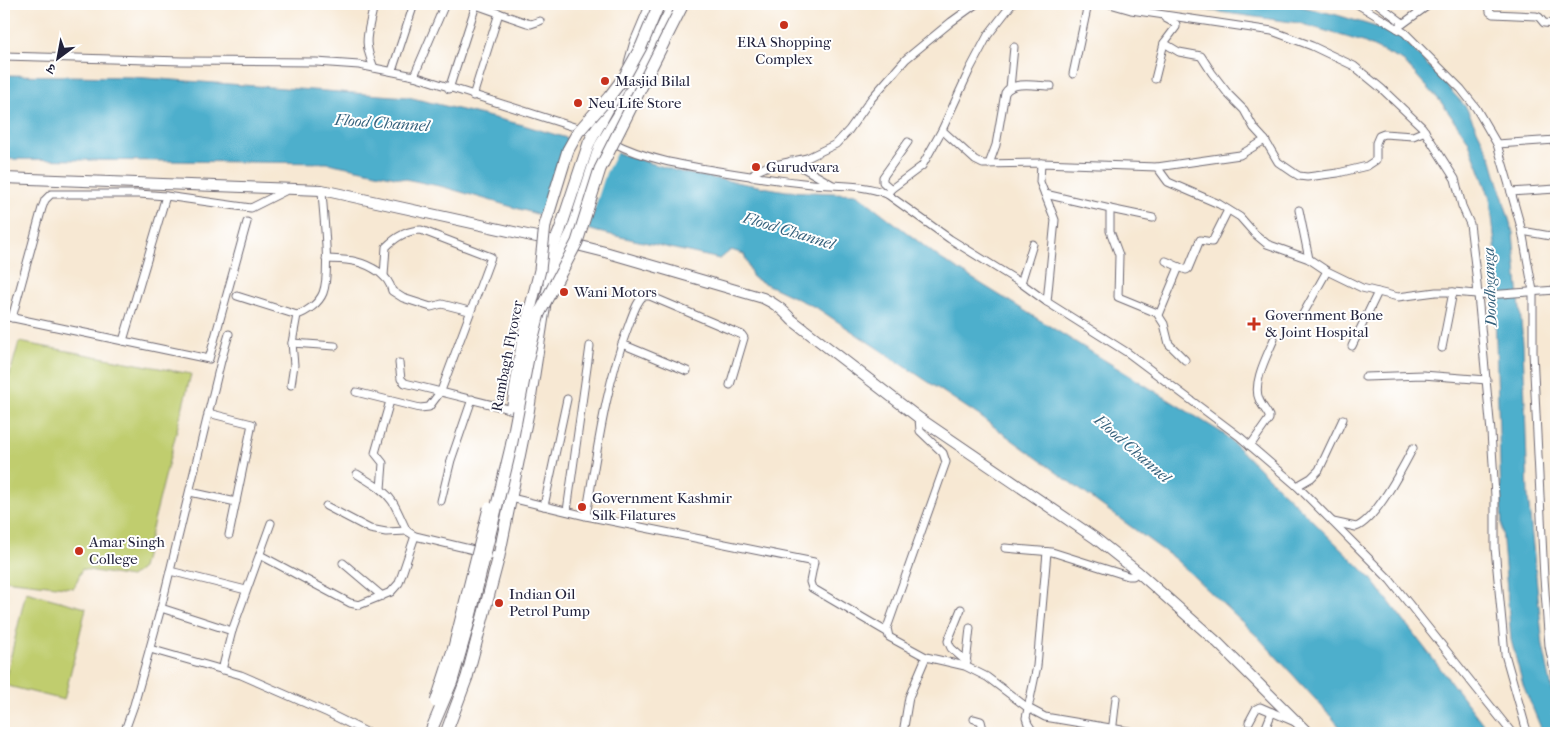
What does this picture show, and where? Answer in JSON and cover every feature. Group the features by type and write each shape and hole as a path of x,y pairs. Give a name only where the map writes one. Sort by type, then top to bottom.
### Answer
{"main road":[{"path":"446,733 467,677 499,556 528,414 546,297 552,273 596,140 619,90 652,4"},
{"name":"Rambagh Flyover","path":"423,733 445,678 456,638 510,418 523,337 540,270 545,225 568,150 578,132 625,76 641,47 659,4"},
{"path":"596,140 620,113 674,4"},
{"name":"Rambagh Flyover","path":"430,733 452,681 468,625 511,447 529,354 539,314 577,242 600,169 683,4"},
{"path":"4,178 322,190 605,252 763,298 783,309 792,320 919,418 1096,538 1138,572 1218,643 1305,730"},
{"path":"423,733 450,675 461,639 515,410 524,356 549,258 561,242"}],"street":[{"path":"392,71 414,4"},
{"path":"414,76 445,4"},
{"path":"449,88 474,4 531,24 540,21"},
{"path":"752,177 755,172 766,167 807,158 836,144 849,130 871,99 906,60 951,22 976,4"},
{"path":"4,56 182,61 316,62 374,68 414,76 661,161 752,177 869,188 889,192 922,166 942,130 988,35 1012,4"},
{"path":"1072,74 1088,4"},
{"path":"1110,4 1153,14 1272,31 1312,46 1354,66 1425,131 1455,179 1462,206 1470,224 1476,274 1487,380 1495,496 1496,548 1506,654 1526,733"},
{"path":"1357,4 1405,33 1461,89 1485,120 1497,144 1512,192 1522,231 1530,291 1537,429 1556,681"},
{"path":"1378,4 1403,23"},
{"path":"1397,28 1430,4"},
{"path":"1489,4 1490,12 1493,14 1538,16 1544,23 1556,24"},
{"path":"373,9 366,44 367,52 374,68"},
{"path":"473,96 499,13"},
{"path":"1153,14 1176,24 1176,28 1164,43 1155,79"},
{"path":"1164,43 1179,52 1201,56 1229,95 1244,110 1278,162 1300,176 1307,177 1338,173 1367,166 1376,160 1376,143 1379,136 1413,136 1425,131"},
{"path":"1010,88 1014,47"},
{"path":"989,164 996,145 1005,93 1010,88 1021,85 1051,86"},
{"path":"942,130 975,160 983,164 1041,162 1157,167 1240,155 1265,140"},
{"path":"1497,144 1556,140"},
{"path":"908,142 883,177 883,182 889,192 950,239 1128,353 1250,446 1297,486 1390,580 1512,733"},
{"path":"791,161 833,185"},
{"path":"1041,162 1040,182 1055,220 1047,302"},
{"path":"1157,167 1168,182 1240,217 1267,244 1309,259 1327,271 1362,288 1398,297 1452,292 1477,296 1556,290"},
{"path":"12,318 42,208 47,197 51,194 139,194 251,208 291,188"},
{"path":"1512,192 1556,189"},
{"path":"237,296 297,315 308,311 323,293 326,259 322,190"},
{"path":"1045,194 1153,218"},
{"path":"123,342 166,196"},
{"path":"1110,209 1110,231 1119,255 1118,297 1159,315 1164,324 1168,344 1186,360"},
{"path":"1166,261 1186,270 1188,269 1200,240 1212,242 1228,210"},
{"path":"1299,210 1309,259"},
{"path":"4,316 123,342 209,358 247,222"},
{"path":"356,392 390,401 425,408 429,407 441,391 491,257 421,230 414,230 401,236 386,247 384,276"},
{"path":"1522,231 1556,236"},
{"path":"1021,283 1033,244"},
{"path":"326,259 361,262 384,276 389,282 392,291 403,298 431,307 442,304 470,311"},
{"path":"1159,315 1179,267"},
{"path":"1303,314 1327,271"},
{"path":"1352,346 1378,292"},
{"path":"1442,348 1452,292"},
{"path":"586,516 606,404 622,344 639,300 643,296 650,296 742,335 744,338 730,385"},
{"path":"291,385 294,365 292,343 297,315"},
{"path":"124,733 134,706 161,608 229,334"},
{"path":"1250,446 1269,419 1258,398 1257,388 1259,377 1274,339"},
{"path":"292,343 335,346"},
{"path":"622,344 687,371"},
{"path":"567,511 590,346"},
{"path":"399,363 402,381 528,414"},
{"path":"1365,377 1423,375 1487,380"},
{"path":"441,501 451,460 472,399"},
{"path":"544,506 567,399"},
{"path":"381,489 384,463 375,453 390,401"},
{"path":"208,413 252,424 229,535"},
{"path":"919,418 918,426 920,431 943,453 946,462 887,632 888,637 892,641 926,657 966,664"},
{"path":"1297,486 1311,478 1319,470 1343,419"},
{"path":"1333,522 1356,527 1367,521 1395,482 1413,448"},
{"path":"357,474 381,489 392,501 407,531 415,536 499,556"},
{"path":"190,492 236,502"},
{"path":"511,498 586,516 814,562 810,582 812,588 887,632"},
{"path":"326,506 370,528 386,532 407,531"},
{"path":"222,670 232,631 271,524"},
{"path":"260,554 354,604 363,604 391,592 397,586 415,536"},
{"path":"1005,548 1047,552 1128,576 1133,576 1138,572"},
{"path":"1034,733 1027,721 1036,666 1047,552"},
{"path":"343,563 382,596"},
{"path":"170,571 246,590"},
{"path":"161,608 232,631"},
{"path":"961,608 948,641 951,648 966,664 987,676 1028,708 1045,717 1112,731 1140,733"},
{"path":"966,664 970,628"},
{"path":"150,649 240,675 283,692 368,733"},
{"path":"903,733 908,697 926,657"},
{"path":"1112,731 1116,698"},
{"path":"1249,722 1259,707 1305,730"},
{"path":"1264,732 1272,712"},
{"path":"974,718 981,721 984,733"}],"green space":[{"name":"Amar Singh College","path":"19,342 191,374 142,568 131,577 82,569 74,588 4,580 4,395"},
{"path":"26,592 86,608 64,700 4,685"}],"water":[{"path":"1161,4 1290,4 1337,15 1399,34 1466,107 1492,160 1513,233 1523,343 1528,496 1543,646 1556,708 1556,733 1543,733 1523,685 1511,640 1502,529 1495,308 1496,254 1490,198 1468,140 1441,102 1403,61 1363,42 1299,23"},
{"name":"Flood Channel","path":"4,75 132,77 408,97 523,125 684,173 786,191 857,194 941,259 1224,434 1370,577 1490,733 1345,733 1259,638 1175,559 978,415 817,308 753,278 744,254 731,250 720,259 598,232 444,187 328,163 4,159"}],"pier":[{"path":"573,137 618,150 606,173 587,232 545,219"}],"place":[{"name":"ERA Shopping Complex","path":"784,25"},
{"name":"Masjid Bilal","path":"605,81"},
{"name":"Neu Life Store","path":"578,103"},
{"name":"Gurudwara","path":"756,167"},
{"name":"Wani Motors","path":"564,292"},
{"name":"Government Bone & Joint Hospital","path":"1254,324"},
{"name":"Government Kashmir Silk Filatures","path":"582,507"},
{"name":"Amar Singh College","path":"79,551"},
{"name":"Indian Oil Petrol Pump","path":"499,603"}],"water label":[{"name":"Doodhganga","path":"1489,287"}]}
